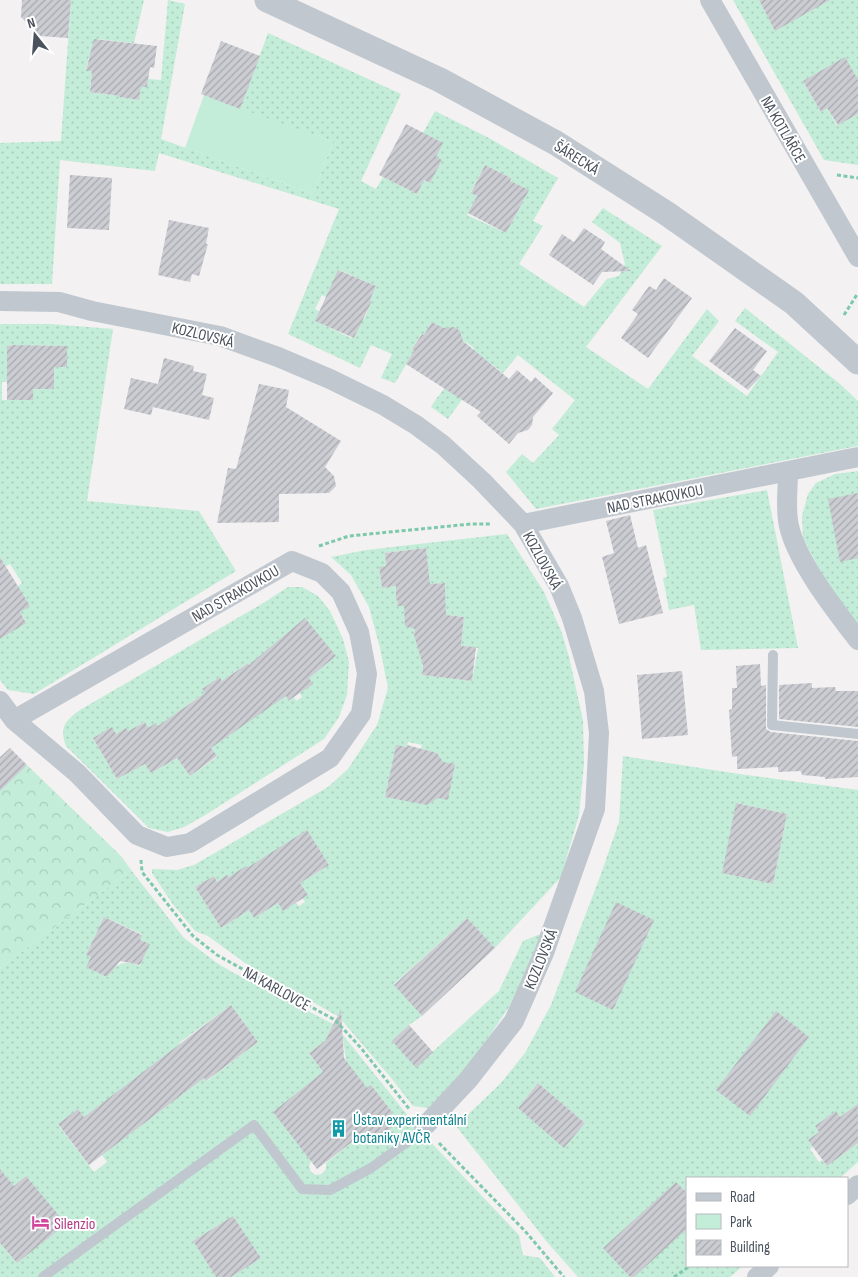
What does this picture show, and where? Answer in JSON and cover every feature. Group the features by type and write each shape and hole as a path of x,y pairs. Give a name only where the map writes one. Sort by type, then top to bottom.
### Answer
{"street":[{"name":"ŠÁRECKÁ","path":"267,0 440,80 556,143 666,213 794,304 858,362"},
{"name":"NA KOTLÁŘCE","path":"710,0 858,257"},
{"name":"KOZLOVSKÁ","path":"0,301 49,300 92,311 220,336 278,357 330,379 383,406 416,425 449,451 523,524 559,586 572,618 594,691 599,733 595,809 544,953 514,1021 468,1080 424,1127"},
{"name":"NAD STRAKOVKOU","path":"523,524 858,457"},
{"path":"788,472 788,520 796,545 831,605 858,640"},
{"name":"NAD STRAKOVKOU","path":"14,720 292,561 322,573 341,592 359,632 367,674 361,714 330,758 190,843 167,848 138,835"},
{"path":"0,701 14,720 77,773 138,835"},
{"path":"848,1194 858,1184"},
{"path":"757,1277 769,1267"}],"lane":[{"path":"773,655 772,725 858,734"},
{"path":"44,1277 254,1125 302,1189 330,1190 371,1168 421,1132 424,1127"}],"path":[{"path":"349,536 471,524"},
{"name":"NA KARLOVCE","path":"138,835 142,872 193,936 217,955 335,1020 361,1048 424,1127 525,1231 564,1277"},
{"path":"674,1277 689,1267"}],"green space":[{"path":"71,0 144,0 134,43 97,39 94,58 89,57 86,70 92,71 90,92 139,100 141,87 147,87 148,79 161,80 168,0 185,4 161,139 313,194 333,142 240,109 268,33 401,94 361,181 376,189 383,177 417,194 424,180 430,183 436,157 423,133 435,111 489,138 558,178 533,221 543,226 519,264 584,307 607,279 619,276 625,264 620,243 592,222 603,208 662,246 586,347 648,389 707,309 719,321 692,356 747,396 778,352 735,321 745,308 840,384 858,401 858,446 536,509 506,472 522,454 533,463 559,435 552,429 575,400 518,355 503,373 489,362 448,419 431,407 474,348 461,339 460,331 445,330 432,322 424,335 421,334 412,349 414,351 395,383 381,378 392,354 371,345 360,368 288,334 339,209 159,153 155,171 60,160 52,284 0,284 0,143 61,141","holes":["485,165 511,178 510,181 528,191 506,233 467,215 477,196 471,192","339,270 376,286 364,319 362,318 355,337 351,338 316,321 320,312 315,309 322,295 326,297"]},
{"path":"733,0 759,0 775,30 818,0 858,0 858,80 803,81 821,112 827,108 837,125 858,114 858,165 824,160"},
{"path":"204,95 333,142 313,194 185,148"},
{"path":"0,324 50,324 113,329 87,501 199,511 236,571 34,694 8,690 0,680 0,625 6,635 26,622 20,612 18,586 22,583 10,564 6,566 0,557","holes":["7,346 67,346 67,367 54,367 54,389 33,389 32,400 2,400 2,382 7,382"]},
{"path":"858,471 858,628 825,580 803,538 802,516 808,494 816,483 835,474"},
{"path":"767,490 798,648 701,650 694,605 669,610 663,578 667,577 653,510"},
{"path":"507,534 544,592 562,633 583,720 584,764 579,815 561,877 495,948 467,918 394,984 422,1016 392,1041 416,1067 499,991 523,941 543,933 509,1007 467,1069 428,1108 413,1106 339,1017 245,963 208,936 195,931 172,903 152,873 152,869 177,870 194,865 328,787 348,769 377,725 388,688 369,607 351,575 331,557 366,550","holes":["426,548 430,584 445,583 446,615 464,617 461,646 478,648 472,681 422,675 421,635 414,634 415,629 404,606 397,606 397,586 382,588 379,568 386,566 385,553","408,742 422,745 421,749 437,753 441,760 427,804 385,797 396,746 407,747","307,831 329,865 300,883 307,895 302,898 305,902 299,906 296,903 278,903 254,918 249,910 221,928 195,887 214,876 217,882 246,867 250,872"]},
{"path":"288,587 302,587 318,596 330,611 343,639 349,662 347,695 339,717 324,739 207,814 184,827 168,832 149,828 66,746 63,729 67,721 80,710","holes":["336,656 319,670 305,673 300,693 302,697 296,701 294,697 288,701 285,695 211,748 217,757 190,776 177,758 151,773 145,764 117,779 93,738 112,728 116,734 126,729 128,731 144,722 148,728 172,729 182,709 199,697 209,699 202,689 220,677 224,683 232,676 231,674 248,663 252,668"]},
{"path":"623,756 858,790 858,1114 856,1116 851,1109 840,1117 836,1112 815,1126 819,1132 808,1140 813,1147 810,1149 819,1162 822,1160 827,1166 858,1143 858,1162 841,1177 686,1177 686,1267 742,1267 730,1277 578,1277 547,1242 456,1126 501,1083 525,1053 551,1005 619,822","holes":["737,803 787,814 773,884 723,873","538,1083 585,1123 564,1147 518,1108"]},
{"path":"27,765 121,856 131,870 0,968 0,782"},
{"path":"131,870 184,938 232,972 335,1025 421,1132 519,1235 523,1255 540,1258 555,1277 231,1277 260,1258 233,1216 193,1241 216,1277 0,1277 0,1243 17,1263 65,1224 26,1176 14,1186 0,1169 0,968","holes":["104,917 142,934 140,940 149,944 140,966 130,963 121,964 108,977 87,967 91,957 86,955","231,1005 258,1042 207,1081 204,1078 102,1155 107,1162 94,1172 58,1125 78,1109 84,1117 181,1045 179,1043","333,1026 343,1039 346,1060 325,1075 309,1053 325,1041","371,1085 393,1113 390,1115 397,1124 376,1140 369,1132 365,1132 326,1163 326,1169 322,1174 316,1175 311,1172 309,1166 336,1113"]}],"building":[{"path":"22,0 71,0 68,38 40,36 21,17"},
{"path":"759,0 830,0 775,31"},
{"path":"94,39 157,46 154,68 150,67 147,87 141,87 139,100 90,92 92,71 86,71"},
{"path":"221,41 260,56 240,109 201,94"},
{"path":"845,57 858,80 858,114 838,125 827,108 821,112 803,81"},
{"path":"406,124 443,143 436,157 442,160 430,183 424,180 417,194 379,175"},
{"path":"485,165 511,178 510,181 529,190 506,233 468,213 477,196 471,193"},
{"path":"70,175 112,178 109,230 67,228"},
{"path":"169,220 209,228 206,244 208,244 199,276 192,274 190,282 158,275"},
{"path":"584,228 605,242 601,249 631,271 602,272 593,285 549,255 562,234 574,242"},
{"path":"338,270 376,286 370,300 372,301 354,338 315,321"},
{"path":"664,278 692,298 648,358 621,338 638,314 632,310 649,286 656,290"},
{"path":"432,322 443,328 454,327 460,331 463,341 509,379 517,370 531,382 535,377 553,393 533,417 532,425 528,430 518,433 509,444 477,416 481,412 406,364 414,351 412,349"},
{"path":"735,328 767,351 753,370 761,376 748,390 709,361"},
{"path":"7,346 67,346 67,367 54,367 54,389 33,389 33,400 7,400"},
{"path":"164,358 194,366 193,371 207,374 202,395 214,398 209,420 153,407 151,415 124,409 131,378 158,384"},
{"path":"259,384 289,390 286,407 341,441 325,467 334,476 336,486 329,493 279,494 279,522 217,523 228,468 236,469"},
{"path":"858,493 858,558 840,562 828,499"},
{"path":"630,515 638,548 646,545 663,613 619,624 602,557 614,553 606,521"},
{"path":"426,548 430,584 445,583 446,615 464,617 461,646 476,647 472,681 422,675 423,665 414,635 415,629 405,626 404,606 397,606 396,586 382,588 379,567 386,566 385,553"},
{"path":"0,557 30,606 20,612 26,623 0,639"},
{"path":"305,618 336,656 309,678 313,684 288,701 286,696 211,748 217,756 190,776 177,758 151,773 145,764 117,779 93,738 112,727 116,734 126,728 128,731 145,722 148,728 156,723 158,726 205,693 202,689 220,677 222,681 248,663 249,665"},
{"path":"760,664 761,686 766,685 766,729 771,732 858,741 858,777 825,779 825,777 802,775 801,771 778,772 778,767 737,769 737,756 732,757 729,710 732,709 732,688 737,688 736,666"},
{"path":"682,671 688,735 642,739 637,675"},
{"path":"812,683 812,688 835,687 836,691 858,691 858,727 779,719 779,685"},
{"path":"396,745 407,747 407,745 437,753 443,762 455,764 448,800 438,798 427,805 385,797"},
{"path":"10,748 27,765 0,791 0,757"},
{"path":"736,803 787,814 773,884 722,873"},
{"path":"307,830 329,865 300,883 308,895 283,911 278,903 254,918 249,910 221,928 195,887 214,876 217,882 246,866 247,868"},
{"path":"616,902 654,920 613,1010 575,992"},
{"path":"104,917 142,935 140,940 150,944 140,965 120,961 107,977 86,967 91,957 86,955"},
{"path":"467,918 495,948 422,1016 394,985"},
{"path":"231,1005 258,1042 206,1081 204,1078 89,1165 58,1124 78,1109 84,1117"},
{"name":"Ústav experimentální botaniky AVČR","path":"341,1009 344,1058 367,1088 371,1085 393,1113 390,1115 397,1124 376,1140 369,1132 367,1134 365,1132 317,1169 273,1112 323,1072 309,1053 325,1041"},
{"path":"776,1011 809,1037 750,1116 716,1090"},
{"path":"409,1025 433,1052 416,1068 392,1041"},
{"path":"538,1083 585,1123 564,1148 518,1108"},
{"path":"858,1104 858,1143 827,1166 808,1140 819,1132 815,1126 836,1111 840,1117"},
{"path":"0,1169 14,1186 26,1176 66,1224 17,1263 0,1243"},
{"path":"676,1182 686,1192 686,1230 634,1277 630,1277 603,1248"},
{"path":"233,1216 261,1258 231,1277 216,1277 193,1241"}],"place":[{"name":"Ústav experimentální botaniky AVČR","path":"339,1128"},
{"name":"Silenzio","path":"40,1223"}]}
